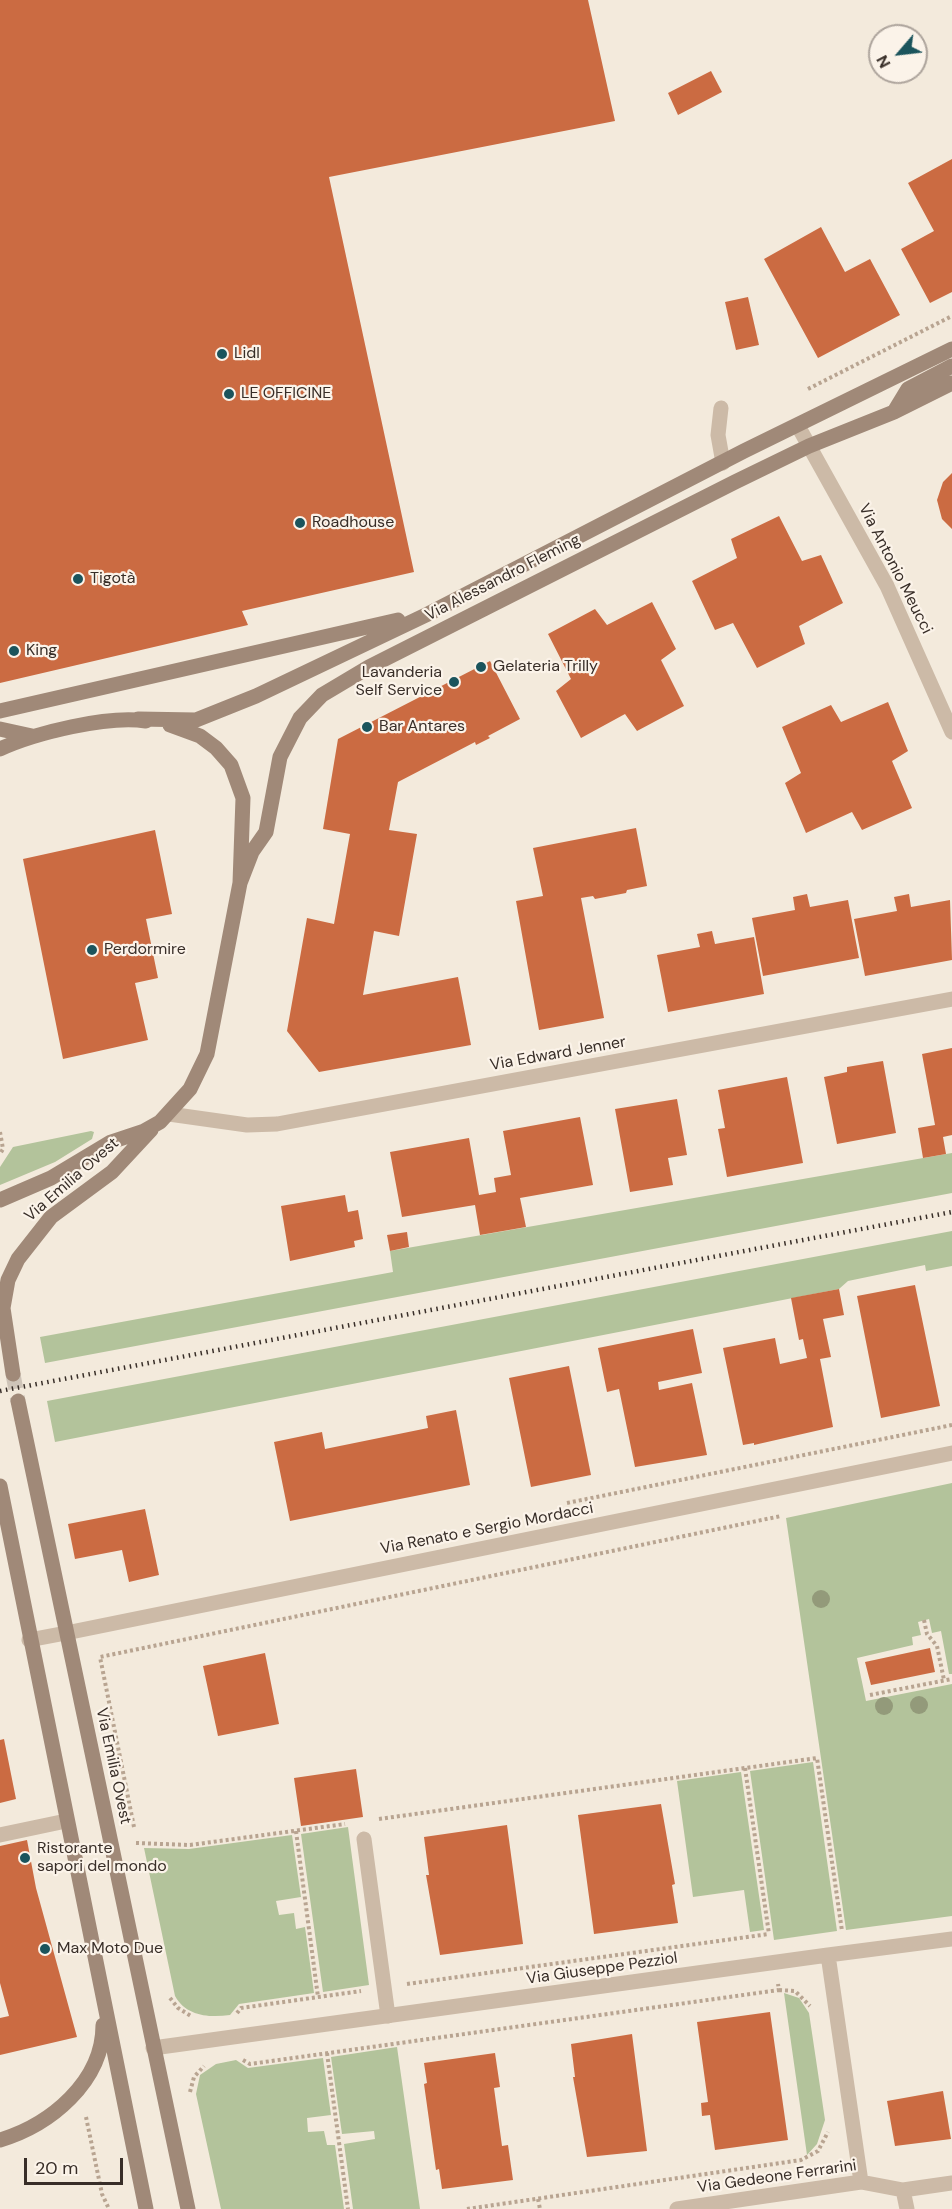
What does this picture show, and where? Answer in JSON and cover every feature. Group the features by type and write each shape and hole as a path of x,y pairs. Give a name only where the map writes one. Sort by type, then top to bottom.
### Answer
{"main road":[{"name":"Via Alessandro Fleming","path":"428,614 723,462 952,349"},
{"path":"894,412 908,389 952,366"},
{"name":"Via Alessandro Fleming","path":"240,883 247,862 268,825 282,750 300,718 322,695 369,667 456,622 809,446 894,412 952,383"},
{"path":"0,711 428,614"},
{"path":"0,749 35,736 99,722 138,719 174,721 206,718 428,614"},
{"path":"138,719 166,724 200,736 216,748 231,765 241,787 244,809 240,883"},
{"path":"0,729 35,736"},
{"name":"Via Emilia Ovest","path":"13,1374 3,1308 8,1280 18,1259 44,1224 66,1204 112,1172 190,1089 207,1054 240,883"},
{"path":"0,1200 51,1178 111,1142 152,1128 164,1118"},
{"name":"Via Emilia Ovest","path":"18,1401 188,2209"},
{"path":"1,1494 146,2209"},
{"path":"0,2140 46,2119 80,2087 96,2060 101,2044 103,2018 100,1989"}],"street":[{"path":"721,408 718,435 723,462"},
{"name":"Via Antonio Meucci","path":"798,426 887,586 952,732"},
{"name":"Via Edward Jenner","path":"164,1118 247,1125 277,1124 952,999"},
{"name":"Via Renato e Sergio Mordacci","path":"29,1640 952,1453"},
{"path":"0,1834 66,1821"},
{"path":"364,1839 388,2016"},
{"name":"Via Giuseppe Pezziol","path":"153,2048 952,1939"},
{"path":"828,1955 861,2182"},
{"name":"Via Gedeone Ferrarini","path":"677,2209 861,2182 903,2190 952,2183"},
{"path":"903,2190 907,2209"}],"path":[{"path":"803,392 952,316"},
{"path":"0,1132 3,1149 0,1154"},
{"path":"138,1854 135,1822 100,1657 786,1515"},
{"path":"924,1620 927,1634 937,1647 944,1680"},
{"path":"870,1695 952,1679"},
{"path":"367,1821 817,1758 842,1934 831,1935"},
{"path":"745,1768 770,1943"},
{"path":"136,1843 190,1845 355,1823"},
{"path":"296,1831 318,1997"},
{"path":"779,1990 790,1990 800,1994 812,2010"},
{"path":"168,1992 178,2008 194,2017"},
{"path":"327,2053 348,2209"},
{"path":"191,2099 190,2088 194,2077 212,2062"},
{"path":"80,2087 102,2194 109,2209"},
{"path":"467,2209 806,2159 818,2151 828,2126"},
{"path":"538,2199 540,2209"}],"green space":[{"path":"94,1132 92,1139 55,1162 0,1185 0,1167 13,1147"},
{"path":"952,1153 952,1193 45,1363 40,1337 393,1272 390,1251"},
{"path":"952,1231 952,1266 926,1271 925,1265 848,1281 839,1289 55,1442 47,1401"},
{"path":"952,1483 952,1674 949,1674 941,1631 932,1633 929,1619 918,1622 921,1635 912,1637 913,1645 857,1658 866,1701 952,1684 952,1916 846,1930 786,1518"},
{"path":"813,1762 837,1931 774,1940 750,1771"},
{"path":"741,1772 764,1930 750,1932 744,1890 693,1897 677,1781"},
{"path":"348,1827 369,1985 323,1992 301,1834"},
{"path":"292,1835 301,1897 276,1901 279,1915 294,1913 296,1929 305,1927 314,1993 239,2004 230,2015 206,2016 185,2008 175,1996 144,1848 189,1849"},
{"path":"784,1993 799,1998 809,2013 825,2120 817,2144 807,2155"},
{"path":"397,2047 420,2209 353,2209 344,2144 375,2139 374,2131 342,2134 331,2057"},
{"path":"323,2058 331,2115 307,2118 308,2132 324,2131 327,2145 335,2145 344,2209 221,2209 196,2094 200,2075 216,2064 236,2060 248,2068"}],"building":[{"name":"LE OFFICINE","path":"0,0 588,0 615,121 329,177 414,572 242,611 248,625 0,683"},
{"path":"711,71 722,92 678,115 668,93"},
{"path":"952,159 952,292 930,303 901,249 934,231 908,183"},
{"path":"821,227 845,272 870,259 900,315 818,358 764,259"},
{"path":"748,297 759,345 736,350 725,302"},
{"path":"952,473 952,529 942,519 937,500 943,482"},
{"path":"779,516 802,561 821,555 843,603 799,626 805,644 757,668 733,623 715,630 692,581 737,558 731,539"},
{"path":"652,602 676,649 661,660 684,706 637,731 625,714 581,738 556,691 571,679 548,634 595,609 607,625"},
{"path":"490,661 520,719 488,736 490,738 476,745 475,742 398,782 389,830 417,834 399,936 374,931 363,995 458,977 471,1045 319,1072 287,1031 307,918 334,924 350,834 323,829 338,739"},
{"path":"888,702 908,751 892,761 912,808 862,830 852,812 806,833 785,783 801,773 782,727 831,705 841,722"},
{"path":"636,828 647,886 595,899 593,896 581,898 604,1018 539,1030 516,901 543,896 533,848"},
{"path":"155,830 172,914 146,919 158,978 135,983 148,1040 63,1059 23,859"},
{"path":"807,894 810,907 848,900 859,958 763,976 752,918 795,910 793,897"},
{"path":"909,894 911,907 950,900 952,960 865,976 854,919 897,911 894,897"},
{"path":"712,931 715,944 754,937 764,994 668,1012 657,955 700,947 697,934"},
{"path":"952,1048 952,1135 943,1137 946,1154 923,1158 918,1128 935,1125 922,1054"},
{"path":"883,1061 896,1133 837,1144 824,1077 847,1072 847,1067"},
{"path":"787,1077 803,1163 727,1177 718,1129 725,1128 718,1090"},
{"path":"677,1099 687,1155 668,1158 673,1185 630,1192 615,1109"},
{"path":"580,1117 593,1185 520,1198 526,1227 480,1235 475,1205 402,1217 390,1152 469,1138 479,1195 496,1192 494,1178 511,1175 503,1131"},
{"path":"345,1195 348,1212 358,1210 363,1239 354,1241 355,1247 290,1261 281,1206"},
{"path":"407,1232 409,1247 390,1251 387,1235"},
{"path":"915,1285 940,1406 881,1418 857,1296"},
{"path":"839,1289 844,1315 823,1319 831,1357 820,1359 833,1427 754,1445 754,1443 743,1445 723,1348 775,1338 780,1364 807,1358 803,1339 799,1340 791,1298"},
{"path":"693,1329 702,1373 658,1382 659,1390 692,1383 707,1455 635,1467 619,1389 607,1392 598,1348"},
{"path":"569,1366 591,1475 531,1487 509,1378"},
{"path":"456,1410 470,1485 290,1521 274,1442 322,1432 325,1449 428,1428 426,1416"},
{"path":"145,1509 159,1575 129,1582 122,1550 75,1559 68,1524"},
{"path":"930,1648 935,1672 871,1685 865,1662"},
{"path":"265,1653 279,1724 218,1736 203,1666"},
{"path":"4,1739 16,1799 0,1803 0,1740"},
{"path":"356,1769 363,1817 301,1826 294,1778"},
{"path":"661,1804 675,1884 672,1885 678,1923 594,1934 578,1815"},
{"path":"507,1825 523,1944 440,1955 426,1875 429,1875 424,1837"},
{"path":"27,1840 36,1888 77,2037 0,2055 0,2018 9,2016 0,1983 0,1846"},
{"path":"770,2012 788,2140 715,2150 710,2115 702,2116 701,2103 708,2102 697,2022"},
{"path":"632,2034 647,2151 587,2157 573,2077 575,2077 571,2044"},
{"path":"495,2053 500,2087 494,2088 502,2146 508,2145 513,2180 442,2189 439,2169 436,2170 424,2084 427,2083 424,2063"},
{"path":"943,2091 951,2139 895,2146 887,2101"}],"tunnel":[{"path":"13,1374 18,1401"}],"railway":[{"path":"0,1391 952,1212"}],"place":[{"name":"Lidl","path":"222,354"},
{"name":"LE OFFICINE","path":"229,394"},
{"name":"Roadhouse","path":"300,523"},
{"name":"Tigotà","path":"78,579"},
{"name":"King","path":"14,651"},
{"name":"Gelateria Trilly","path":"481,667"},
{"name":"Lavanderia Self Service","path":"454,682"},
{"name":"Bar Antares","path":"367,727"},
{"name":"Perdormire","path":"92,950"},
{"name":"Ristorante sapori del mondo","path":"25,1858"},
{"name":"Max Moto Due","path":"45,1949"}]}
